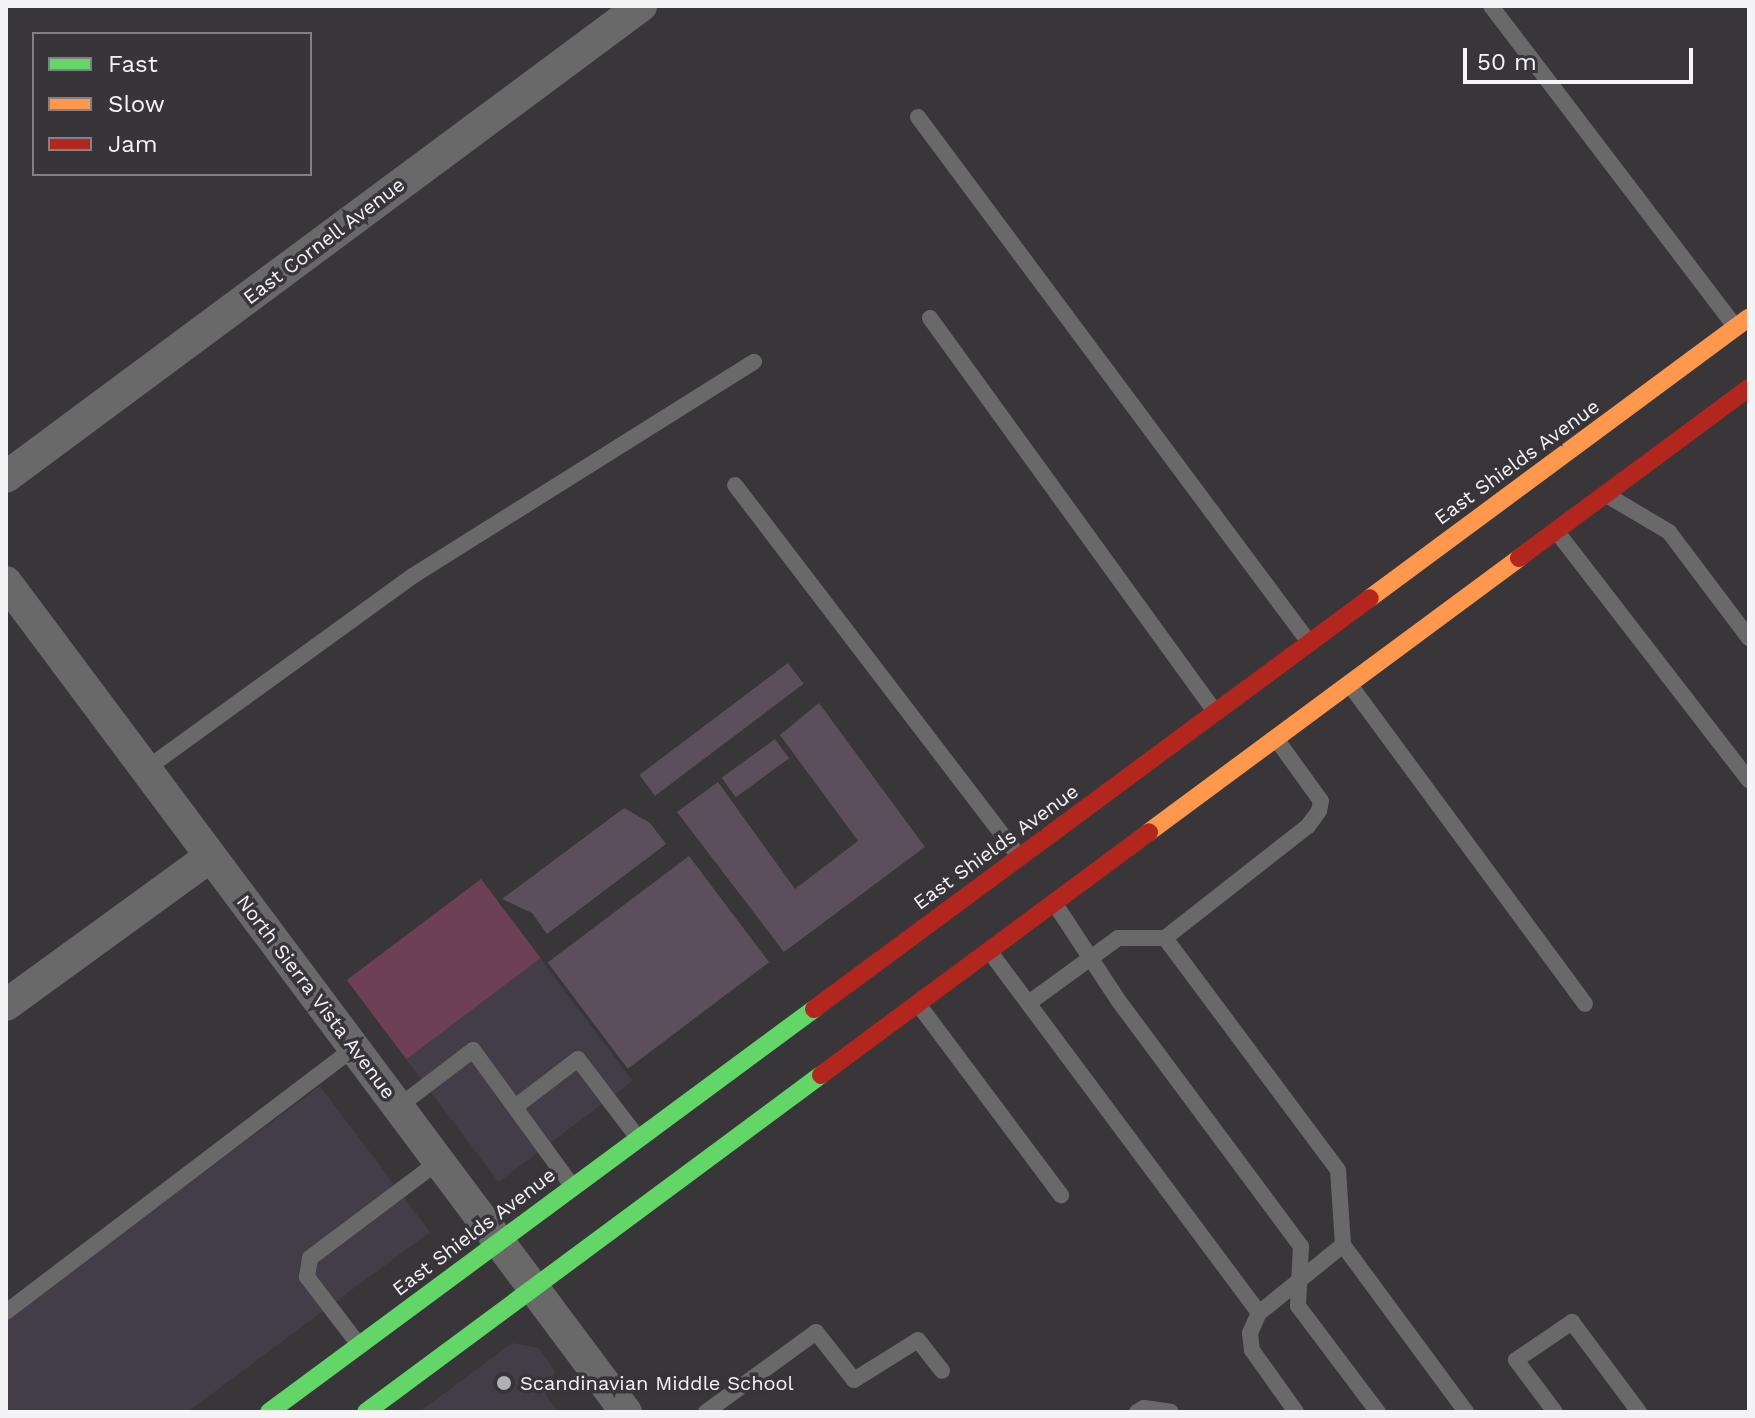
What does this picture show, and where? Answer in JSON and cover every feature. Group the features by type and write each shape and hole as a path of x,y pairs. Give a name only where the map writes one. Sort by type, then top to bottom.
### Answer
{"main road":[{"name":"East Shields Avenue","path":"269,1412 1742,322"},
{"path":"366,1412 1749,388"},
{"path":"1100,823 1190,754 1215,728 1215,712"},
{"path":"1054,880 1054,903"}],"street":[{"name":"East Cornell Avenue","path":"6,477 641,6"},
{"name":"North Sierra Vista Avenue","path":"6,582 626,1412"},
{"path":"6,1005 211,856"}],"lane":[{"path":"1491,6 1742,322"},
{"path":"918,117 1309,642"},
{"path":"930,318 1215,712"},
{"path":"146,769 411,577 754,362"},
{"path":"735,485 1019,857"},
{"path":"1605,495 1669,532 1749,638"},
{"path":"1556,531 1749,780"},
{"path":"1349,684 1585,1004"},
{"path":"1030,1002 1118,938 1165,938 1308,826 1319,811 1321,801 1276,739"},
{"path":"1054,903 1089,959 1301,1246 1302,1277 1298,1306 1378,1412"},
{"path":"1165,938 1338,1170 1343,1245 1466,1412"},
{"path":"989,951 1259,1313"},
{"path":"918,1004 1061,1195"},
{"path":"6,1312 354,1048"},
{"path":"398,1107 473,1050 573,1187"},
{"path":"515,1107 578,1059 638,1138"},
{"path":"359,1345 307,1277 310,1258 439,1161"},
{"path":"1296,1412 1252,1350 1250,1333 1259,1313 1343,1245"},
{"path":"1555,1412 1516,1360 1572,1322 1639,1412"},
{"path":"706,1412 816,1332 854,1380 918,1340 942,1371"},
{"path":"1137,1412 1144,1408 1171,1412"}],"shaded area":[{"path":"481,879 541,958 406,1059 347,980"},
{"path":"540,958 633,1081 499,1182 406,1059"},
{"path":"320,1086 430,1232 187,1412 6,1412 6,1319"},
{"name":"Scandinavian Middle School","path":"512,1343 539,1348 555,1371 546,1395 558,1412 419,1412"}],"building":[{"path":"788,663 804,684 655,796 639,775"},
{"path":"819,703 925,847 784,952 677,812 718,782 795,889 858,841 780,735"},
{"path":"775,739 789,758 736,797 722,778"},
{"path":"624,808 650,823 666,844 547,934 532,913 502,899"},
{"path":"689,856 769,962 628,1069 548,963"}],"traffic: fast":[{"path":"269,1412 814,1009"},
{"path":"366,1412 821,1075"}],"traffic: slow":[{"path":"1370,598 1749,318"},
{"path":"1149,832 1519,558"}],"traffic: jam":[{"path":"1519,558 1749,388"},
{"path":"814,1009 1370,598"},
{"path":"821,1075 1149,832"}],"place":[{"name":"Scandinavian Middle School","path":"504,1383"}]}
